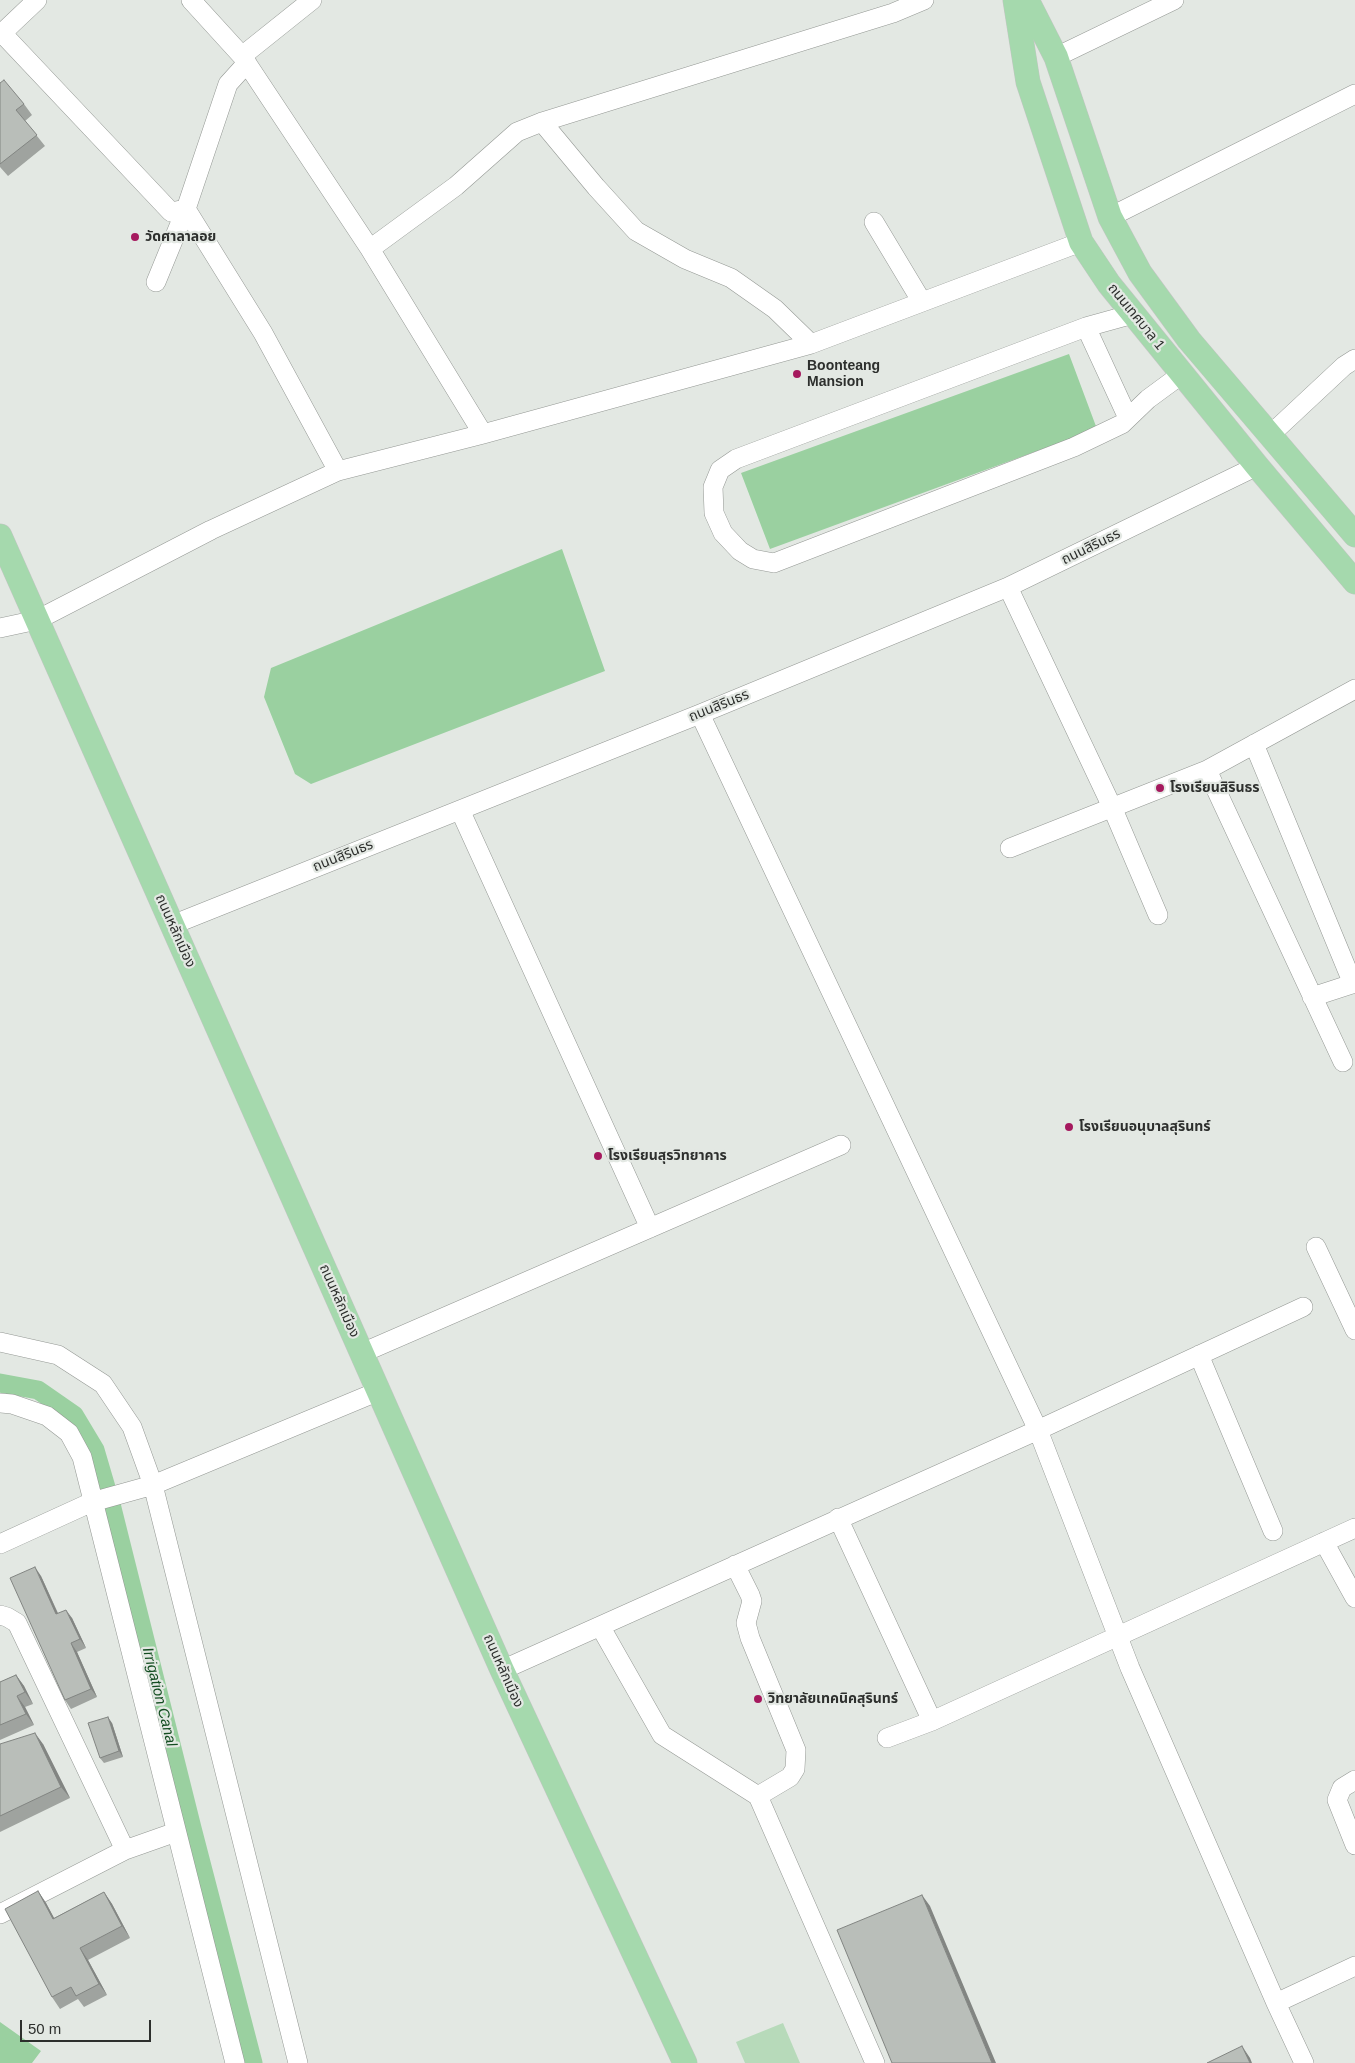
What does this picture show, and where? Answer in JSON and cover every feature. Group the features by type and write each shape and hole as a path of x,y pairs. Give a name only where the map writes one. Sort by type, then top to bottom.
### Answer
{"main road":[{"name":"ถนนเทศบาล 1","path":"1015,0 1028,82 1080,242 1109,284 1133,314 1355,582"},
{"name":"ถนนเทศบาล 1","path":"1028,0 1056,57 1110,217 1140,273 1189,340 1355,535"},
{"name":"ถนนหลักเมือง","path":"0,536 502,1670 684,2063"}],"street":[{"path":"37,0 1,34 171,212 186,209"},
{"path":"191,0 244,59 370,249 483,434"},
{"path":"156,282 186,209 228,84 244,59 312,0"},
{"path":"370,249 456,186 517,132 542,122 892,13 924,0"},
{"path":"1056,57 1174,0"},
{"path":"1110,217 1355,94"},
{"path":"542,122 596,187 636,231 685,259 731,278 775,309 811,344"},
{"path":"186,209 263,333 338,472"},
{"path":"874,222 922,302"},
{"path":"0,628 37,620 211,530 338,472 811,344 1080,242"},
{"path":"1133,314 1086,327 736,459 720,470 713,487 714,513 723,533 740,550 753,559 774,563 1074,447 1122,424 1148,399 1182,374"},
{"path":"1086,327 1128,418"},
{"path":"1269,436 1344,366 1355,359"},
{"name":"ถนนสิรินธร","path":"172,925 700,714 1008,587 1257,466"},
{"path":"1008,587 1112,807 1158,915"},
{"path":"1010,848 1207,770 1355,689"},
{"path":"700,714 1038,1430 1117,1636 1276,2003 1304,2063"},
{"path":"1254,744 1354,983 1312,997"},
{"path":"1207,770 1343,1062"},
{"path":"460,810 650,1228"},
{"path":"362,1353 841,1145"},
{"path":"1316,1247 1355,1330"},
{"path":"502,1670 1038,1430 1303,1307"},
{"path":"0,1342 58,1355 103,1384 132,1428 152,1485 298,2063"},
{"path":"1199,1355 1273,1531"},
{"path":"0,1544 92,1502 152,1485 378,1391"},
{"path":"0,1403 12,1404 47,1416 69,1433 82,1457 235,2063"},
{"path":"838,1518 932,1721"},
{"path":"888,1738 932,1721 1355,1528"},
{"path":"1324,1542 1355,1598"},
{"path":"735,1565 752,1601 746,1623 750,1638 796,1750 795,1769 790,1777 758,1796"},
{"path":"0,1615 7,1616 17,1623 125,1850"},
{"path":"600,1626 662,1735 758,1796 875,2063"},
{"path":"1355,1780 1342,1788 1337,1800 1355,1845"},
{"path":"0,1914 125,1850 176,1832"},
{"path":"1276,2003 1355,1966"}],"shaded area":[{"path":"1069,354 1097,429 770,549 741,473"},
{"path":"562,549 605,671 311,784 295,774 264,697 271,668"},
{"path":"0,2022 41,2051 32,2063 0,2063"},
{"path":"783,2023 800,2063 745,2063 736,2042"}],"building":[{"path":"4,80 24,104 16,110 37,135 0,164 0,83"},
{"path":"35,1567 56,1614 66,1610 80,1639 71,1643 91,1689 65,1700 10,1578"},
{"path":"16,1675 25,1692 17,1696 26,1714 0,1725 0,1682"},
{"path":"108,1717 119,1751 100,1758 88,1723"},
{"path":"35,1733 61,1787 0,1816 0,1744"},
{"path":"38,1891 53,1919 104,1892 122,1926 80,1948 99,1984 76,1996 71,1987 52,1997 5,1909"},
{"path":"922,1895 992,2063 892,2063 837,1930"},
{"path":"1242,2046 1250,2063 1207,2063"}],"waterway":[{"name":"Irrigation Canal","path":"0,1383 38,1390 74,1415 95,1450 112,1508 253,2063"}],"place":[{"name":"วัดศาลาลอย","path":"135,237"},
{"name":"Boonteang Mansion","path":"797,374"},
{"name":"โรงเรียนสิรินธร","path":"1160,788"},
{"name":"โรงเรียนอนุบาลสุรินทร์","path":"1069,1127"},
{"name":"โรงเรียนสุรวิทยาคาร","path":"598,1156"},
{"name":"วิทยาลัยเทคนิคสุรินทร์","path":"758,1699"}]}
